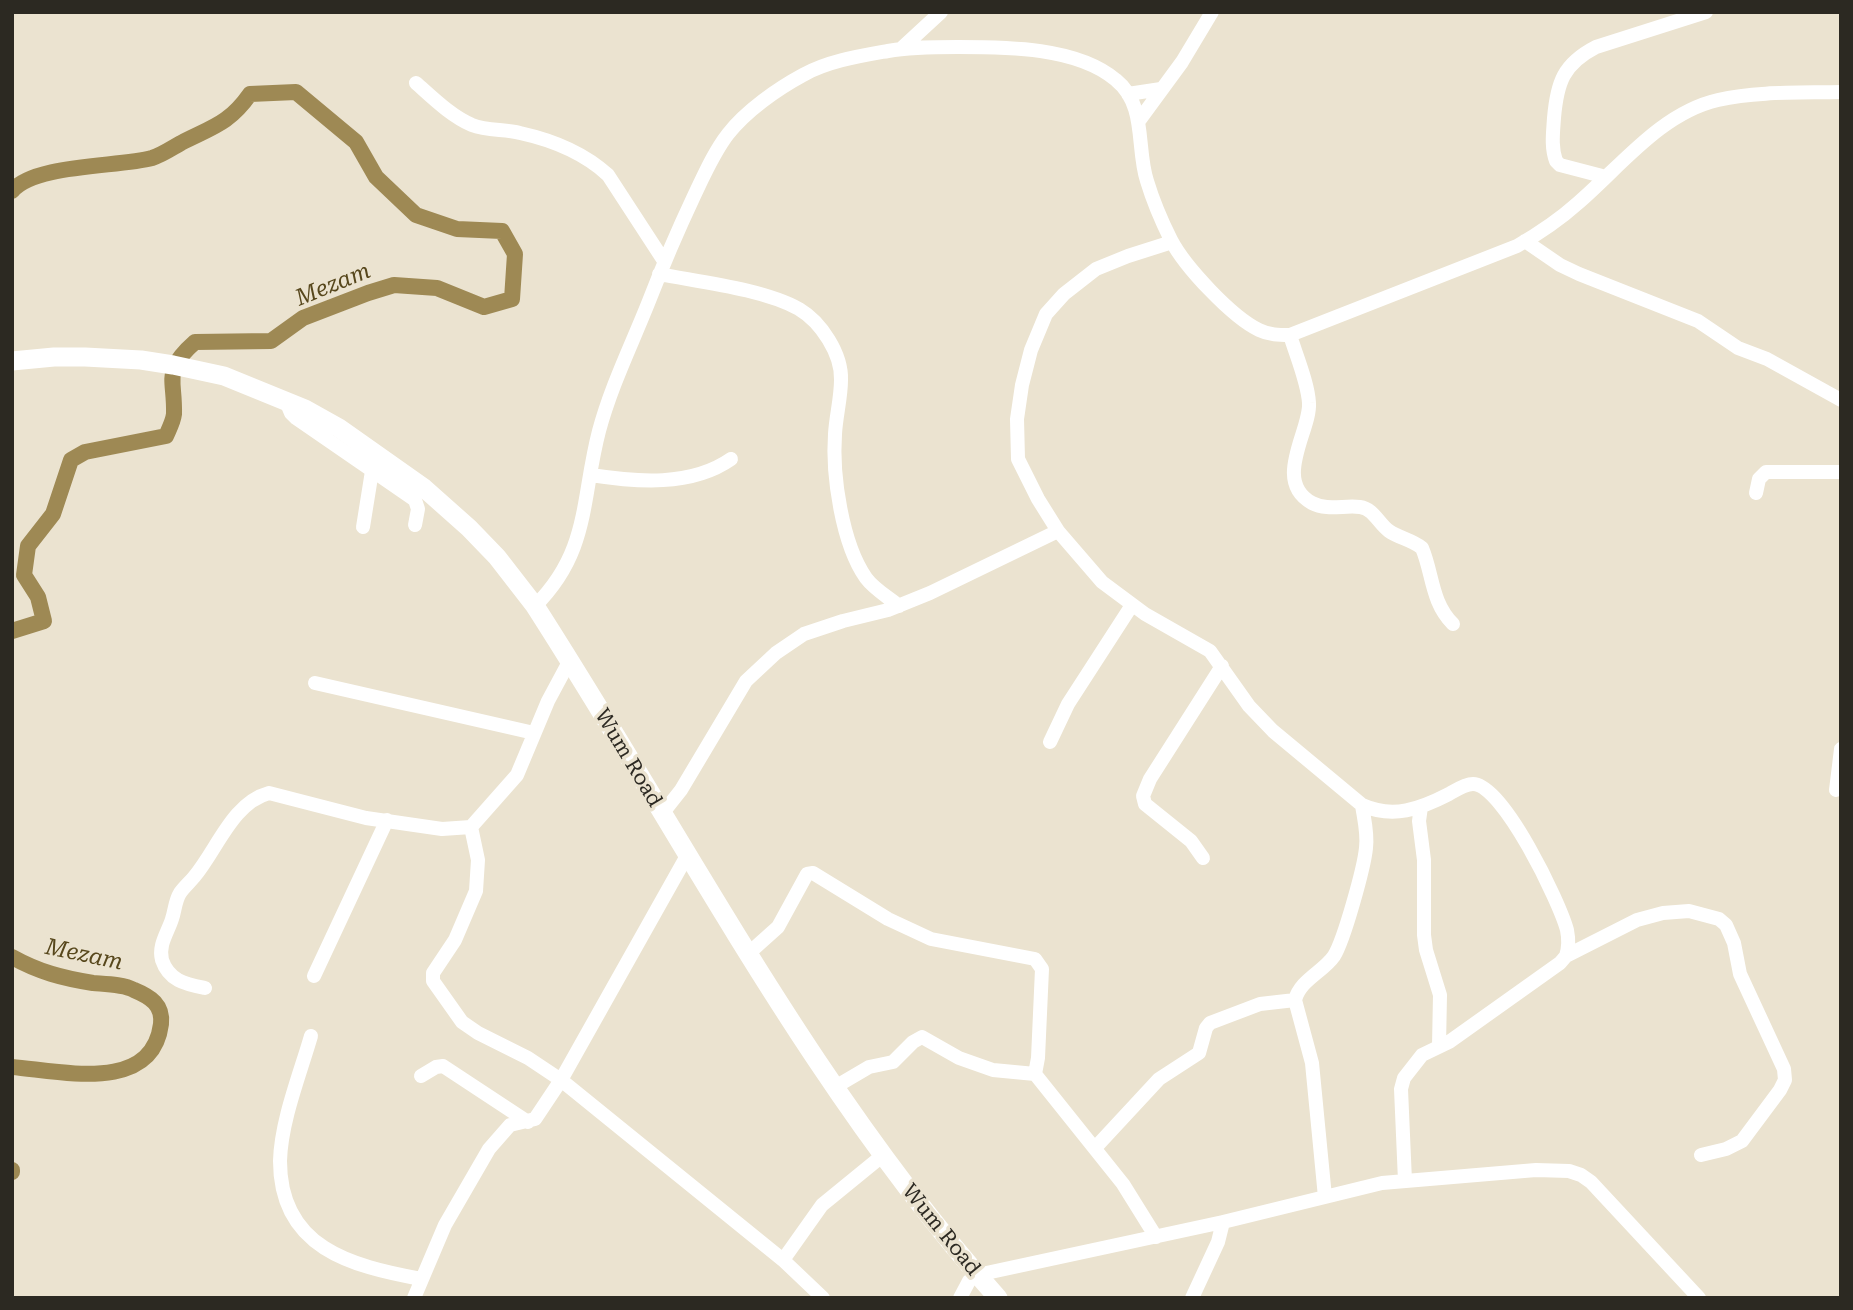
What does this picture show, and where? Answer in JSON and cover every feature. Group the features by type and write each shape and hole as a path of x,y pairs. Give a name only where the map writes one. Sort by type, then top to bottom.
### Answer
{"highway":[{"name":"Wum Road","path":"12,361 54,357 141,360 224,376 286,401 339,428 424,488 469,528 497,557 535,606 811,1053 882,1156 998,1298"}],"street":[{"path":"902,48 941,12"},
{"path":"1606,177 1560,165 1556,161 1553,131 1557,89 1564,75 1584,53 1596,47 1706,12"},
{"path":"1138,122 1182,62 1212,13"},
{"path":"535,606 551,590 576,547 599,433 616,379 662,267 704,176 728,135 744,118 804,74 852,58 902,48 1007,47 1061,54 1117,80 1136,111 1146,179 1172,242 1199,279 1228,307 1257,330 1273,335 1290,335 1525,241 1567,212 1662,129 1690,110 1717,100 1745,96 1841,92"},
{"path":"415,83 474,126 520,133 555,144 597,165 608,174 662,267 752,292 799,309 821,328 835,354 842,377 835,434 838,489 845,531 855,559 867,581 899,606"},
{"path":"1128,94 1161,89"},
{"path":"1525,241 1560,265 1579,274 1698,321 1738,348 1767,359 1841,400"},
{"path":"1172,242 1096,269 1064,294 1046,314 1031,350 1017,419 1018,459 1038,499 1058,530 1102,582 1132,605 1210,652 1249,706 1273,731 1362,805 1391,813 1417,813 1473,784 1482,786 1492,794 1518,830 1549,884 1566,926 1569,948 1560,963 1449,1042 1422,1055 1404,1078 1401,1089 1405,1181"},
{"path":"1290,335 1309,402 1295,460 1299,491 1314,504 1327,508 1361,507 1368,510 1389,531 1417,544 1424,553 1438,603 1453,624"},
{"path":"286,401 296,418 415,500 418,509 415,525"},
{"path":"591,475 631,481 662,480 714,471 731,459"},
{"path":"363,527 372,471"},
{"path":"1756,494 1759,479 1766,472 1841,472"},
{"path":"662,814 681,790 746,681 760,666 804,634 899,606 1058,530"},
{"path":"1050,742 1068,704 1132,605"},
{"path":"205,988 181,984 168,973 162,959 161,947 180,893 246,805 256,797 269,793 366,818 442,829 471,827 517,775 534,733 570,660"},
{"path":"1203,859 1191,841 1145,804 1143,796 1150,779 1222,666"},
{"path":"315,683 534,733"},
{"path":"1836,790 1841,749"},
{"path":"1325,1197 1311,1063 1295,1000 1303,985 1333,957 1345,927 1366,848 1362,805"},
{"path":"1417,813 1424,860 1425,943 1440,995 1439,1046"},
{"path":"314,976 387,820"},
{"path":"471,827 478,860 476,891 454,940 433,973 433,981 462,1022 561,1080 783,1260 823,1298"},
{"path":"414,1298 445,1225 489,1149 510,1125 528,1122 540,1113 688,854"},
{"path":"749,953 778,927 807,874 813,873 888,919 930,939 1035,959 1042,969 1035,1074"},
{"path":"1566,956 1637,920 1663,913 1689,911 1719,919 1726,925 1734,943 1740,974 1784,1069 1785,1080 1742,1140 1726,1149 1701,1155"},
{"path":"1094,1148 1159,1079 1199,1053 1210,1023 1260,1004 1295,1000"},
{"path":"311,1035 285,1130 280,1161 290,1212 301,1231 340,1256 381,1272 421,1279"},
{"path":"835,1087 869,1067 893,1062 922,1037 959,1058 993,1070 1035,1074 1123,1184 1156,1237"},
{"path":"421,1076 443,1066 528,1122"},
{"path":"783,1260 822,1205 882,1156"},
{"path":"960,1298 969,1280 977,1275 1223,1222 1382,1183 1536,1170 1569,1171 1581,1175 1636,1229 1699,1298"},
{"path":"1192,1298 1219,1242 1223,1222"}],"waterway":[{"name":"Mezam","path":"12,191 23,182 57,171 156,157 219,124 235,112 250,94 296,92 356,142 376,177 416,215 457,229 502,231 515,254 512,299 484,307 437,288 394,285 303,318 271,341 195,342 174,368 174,414 166,436 85,452 71,460 53,514 28,546 24,575 38,597 44,621 12,631"},
{"name":"Mezam","path":"12,957 61,977 130,988 155,1002 161,1017 154,1046 141,1061 123,1069 78,1074 12,1067"}]}
